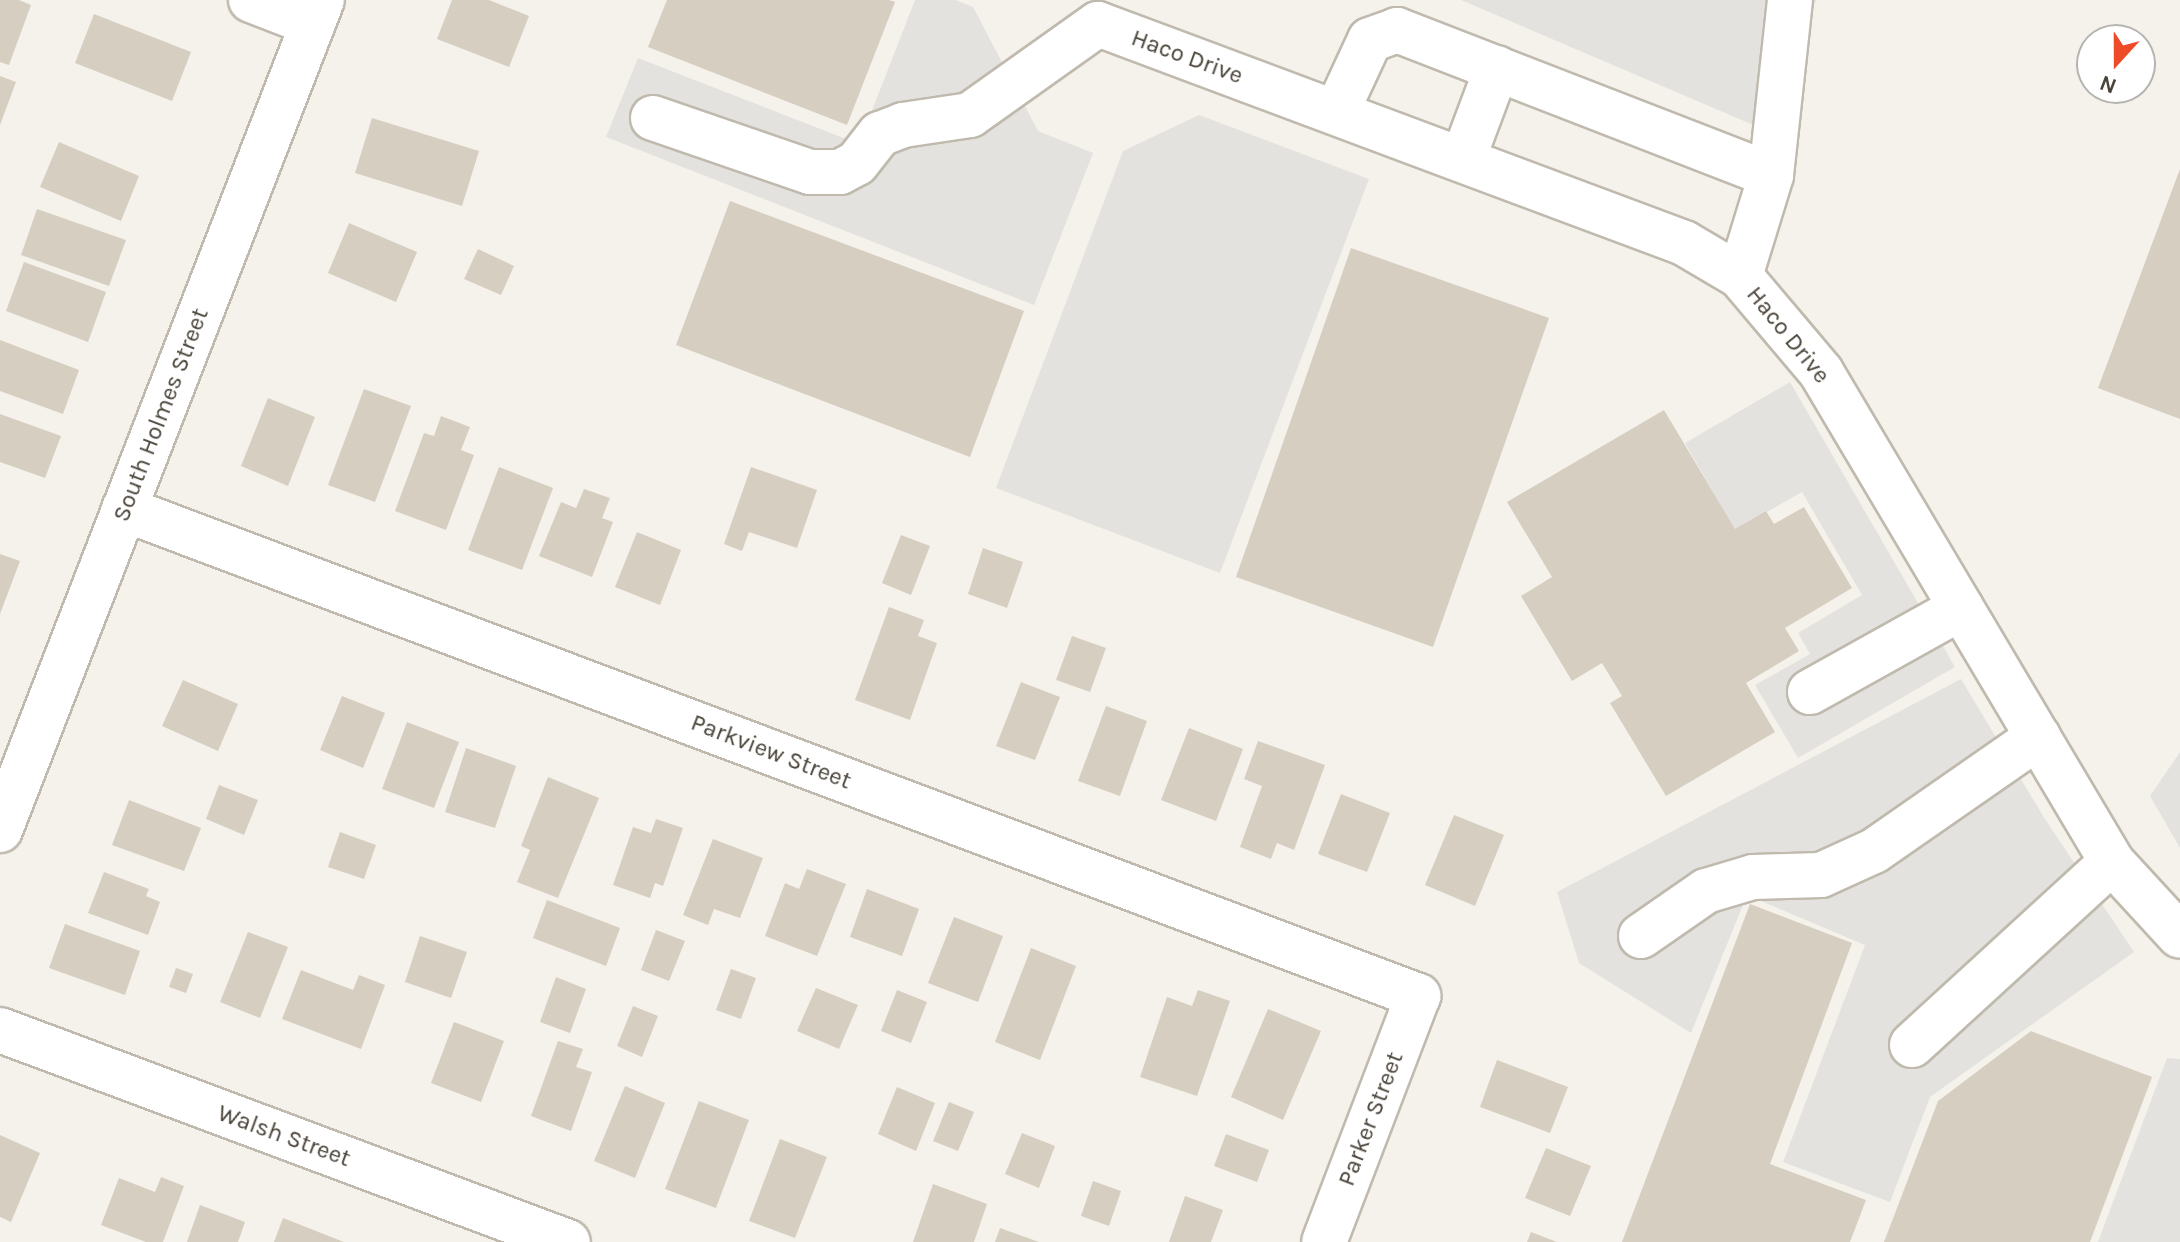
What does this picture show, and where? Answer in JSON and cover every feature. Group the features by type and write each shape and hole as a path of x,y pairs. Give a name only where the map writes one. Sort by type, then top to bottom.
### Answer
{"street":[{"path":"251,0 317,12"},
{"path":"1740,276 1771,175 1790,0"},
{"name":"South Holmes Street","path":"0,830 317,12"},
{"name":"Haco Drive","path":"653,118 810,172 840,172 857,163 880,134 903,125 970,115 1098,24 1684,243 1740,276 1821,372 2112,862 2180,936"},
{"path":"1337,111 1370,40 1397,30 1771,175"},
{"path":"1463,159 1497,68"},
{"name":"Parkview Street","path":"124,509 1418,996"},
{"path":"1810,692 1961,608"},
{"path":"1641,936 1706,891 1753,877 1821,875 1874,851 2038,737"},
{"path":"1912,1045 2112,862"},
{"name":"Parker Street","path":"1324,1242 1418,996"},
{"name":"Walsh Street","path":"0,1030 568,1242"}],"shaded area":[{"path":"915,0 956,0 973,7 1038,131 1093,153 1034,305 606,137 638,58 859,144"},
{"path":"1461,0 1816,0 1765,130"},
{"path":"1199,115 1369,179 1220,573 996,488 1123,151"},
{"path":"1790,382 1955,667 1798,758 1755,685 1810,654 1798,633 1862,595 1802,492 1735,530 1685,443"},
{"path":"1961,679 2043,816 2134,952 1930,1097 1890,1202 1783,1162 1865,945 1747,895 1691,1033 1579,963 1557,892"},
{"path":"2180,752 2180,848 2150,796"},
{"path":"2167,1058 2180,1059 2180,1242 2098,1242"}],"building":[{"path":"0,0 19,0 31,5 9,65 0,62"},
{"path":"452,0 489,0 529,16 509,67 437,39"},
{"path":"667,0 895,2 847,125 648,47"},
{"path":"94,14 191,52 172,101 75,63"},
{"path":"0,76 16,82 0,125"},
{"path":"372,118 479,151 462,206 355,173"},
{"path":"59,142 139,176 121,221 40,187"},
{"path":"2180,169 2180,419 2098,388"},
{"path":"730,201 1024,311 970,457 676,345"},
{"path":"37,209 126,240 109,286 21,255"},
{"path":"349,223 417,252 396,302 328,273"},
{"path":"1351,248 1549,318 1433,647 1236,577"},
{"path":"478,249 514,266 501,295 464,279"},
{"path":"24,262 106,292 88,342 6,311"},
{"path":"0,340 79,370 63,414 0,391"},
{"path":"364,389 411,406 375,502 328,485"},
{"path":"268,398 315,417 288,486 241,466"},
{"path":"1664,410 1735,529 1766,511 1774,524 1804,507 1852,588 1785,628 1799,651 1746,683 1775,732 1666,796 1610,703 1622,696 1602,663 1572,681 1521,596 1552,577 1507,502"},
{"path":"0,414 61,436 45,478 0,462"},
{"path":"441,416 470,427 461,450 474,455 446,530 395,511 424,433 434,436"},
{"path":"499,467 553,488 522,570 468,550"},
{"path":"751,467 817,490 797,548 749,532 742,551 724,544"},
{"path":"584,489 610,498 602,518 613,522 592,577 539,556 561,502 576,508"},
{"path":"637,532 681,550 660,605 615,587"},
{"path":"901,535 930,546 911,595 882,583"},
{"path":"983,548 1023,562 1007,608 968,594"},
{"path":"0,554 20,561 0,614"},
{"path":"889,607 924,620 918,636 937,643 910,720 855,700"},
{"path":"1072,636 1106,648 1090,692 1056,680"},
{"path":"183,680 238,704 218,751 162,726"},
{"path":"1021,682 1060,697 1035,760 996,746"},
{"path":"342,696 385,713 363,768 320,750"},
{"path":"1106,706 1147,721 1120,796 1078,781"},
{"path":"407,722 459,742 434,808 382,789"},
{"path":"1189,728 1243,749 1216,821 1161,800"},
{"path":"1258,741 1325,765 1294,850 1277,843 1271,859 1240,847 1262,786 1244,779"},
{"path":"466,748 516,766 495,828 445,812"},
{"path":"548,777 599,798 558,898 517,882 530,850 521,846"},
{"path":"219,785 258,800 244,835 206,819"},
{"path":"1341,794 1390,813 1367,872 1318,854"},
{"path":"129,800 201,828 184,871 112,845"},
{"path":"1454,815 1504,835 1475,906 1425,885"},
{"path":"656,819 683,828 663,886 655,883 650,898 613,885 633,827 651,833"},
{"path":"340,832 376,845 364,879 328,867"},
{"path":"713,839 763,858 740,918 714,909 708,925 683,915"},
{"path":"807,869 846,884 817,956 765,936 785,883 799,889"},
{"path":"104,872 149,889 146,896 160,902 148,935 88,913"},
{"path":"867,889 919,909 902,956 850,937"},
{"path":"547,900 620,928 606,966 533,938"},
{"path":"1750,904 1852,943 1770,1164 1866,1200 1850,1242 1622,1242"},
{"path":"954,917 1003,936 978,1002 928,983"},
{"path":"65,924 140,951 125,995 49,968"},
{"path":"656,930 685,941 669,981 641,970"},
{"path":"248,932 288,947 260,1018 220,1002"},
{"path":"420,936 467,952 451,998 405,982"},
{"path":"1031,948 1076,966 1040,1060 995,1042"},
{"path":"176,968 193,974 186,993 169,987"},
{"path":"731,969 756,978 741,1019 716,1010"},
{"path":"301,970 353,990 359,975 385,985 361,1049 282,1019"},
{"path":"556,977 586,989 570,1033 540,1022"},
{"path":"816,988 858,1005 839,1049 797,1031"},
{"path":"897,990 927,1002 911,1043 881,1031"},
{"path":"1198,990 1230,1001 1197,1096 1140,1077 1167,997 1192,1006"},
{"path":"633,1006 658,1016 642,1057 617,1046"},
{"path":"1268,1009 1321,1031 1283,1120 1231,1097"},
{"path":"454,1022 504,1041 481,1102 431,1083"},
{"path":"2031,1031 2152,1077 2090,1242 1884,1242 1938,1101"},
{"path":"558,1041 583,1049 576,1067 592,1072 571,1131 531,1116"},
{"path":"1497,1060 1568,1087 1550,1133 1480,1107"},
{"path":"625,1086 665,1103 635,1178 594,1161"},
{"path":"897,1087 935,1103 916,1151 878,1134"},
{"path":"699,1101 749,1120 716,1208 665,1189"},
{"path":"949,1102 974,1112 958,1151 933,1141"},
{"path":"1022,1133 1055,1146 1039,1188 1005,1174"},
{"path":"1226,1134 1269,1150 1257,1182 1214,1166"},
{"path":"0,1135 40,1153 11,1222 0,1217"},
{"path":"780,1139 827,1157 795,1238 749,1221"},
{"path":"1546,1148 1591,1166 1570,1216 1525,1198"},
{"path":"161,1177 184,1186 163,1242 146,1242 101,1225 119,1178 155,1192"},
{"path":"1093,1181 1121,1191 1109,1226 1081,1216"},
{"path":"933,1184 987,1204 974,1242 913,1242"},
{"path":"1185,1196 1223,1210 1211,1242 1169,1242"},
{"path":"200,1205 245,1222 238,1242 187,1242"},
{"path":"283,1218 344,1242 274,1242"},
{"path":"1000,1228 1039,1242 995,1242"},
{"path":"1531,1232 1557,1242 1527,1242"}]}
